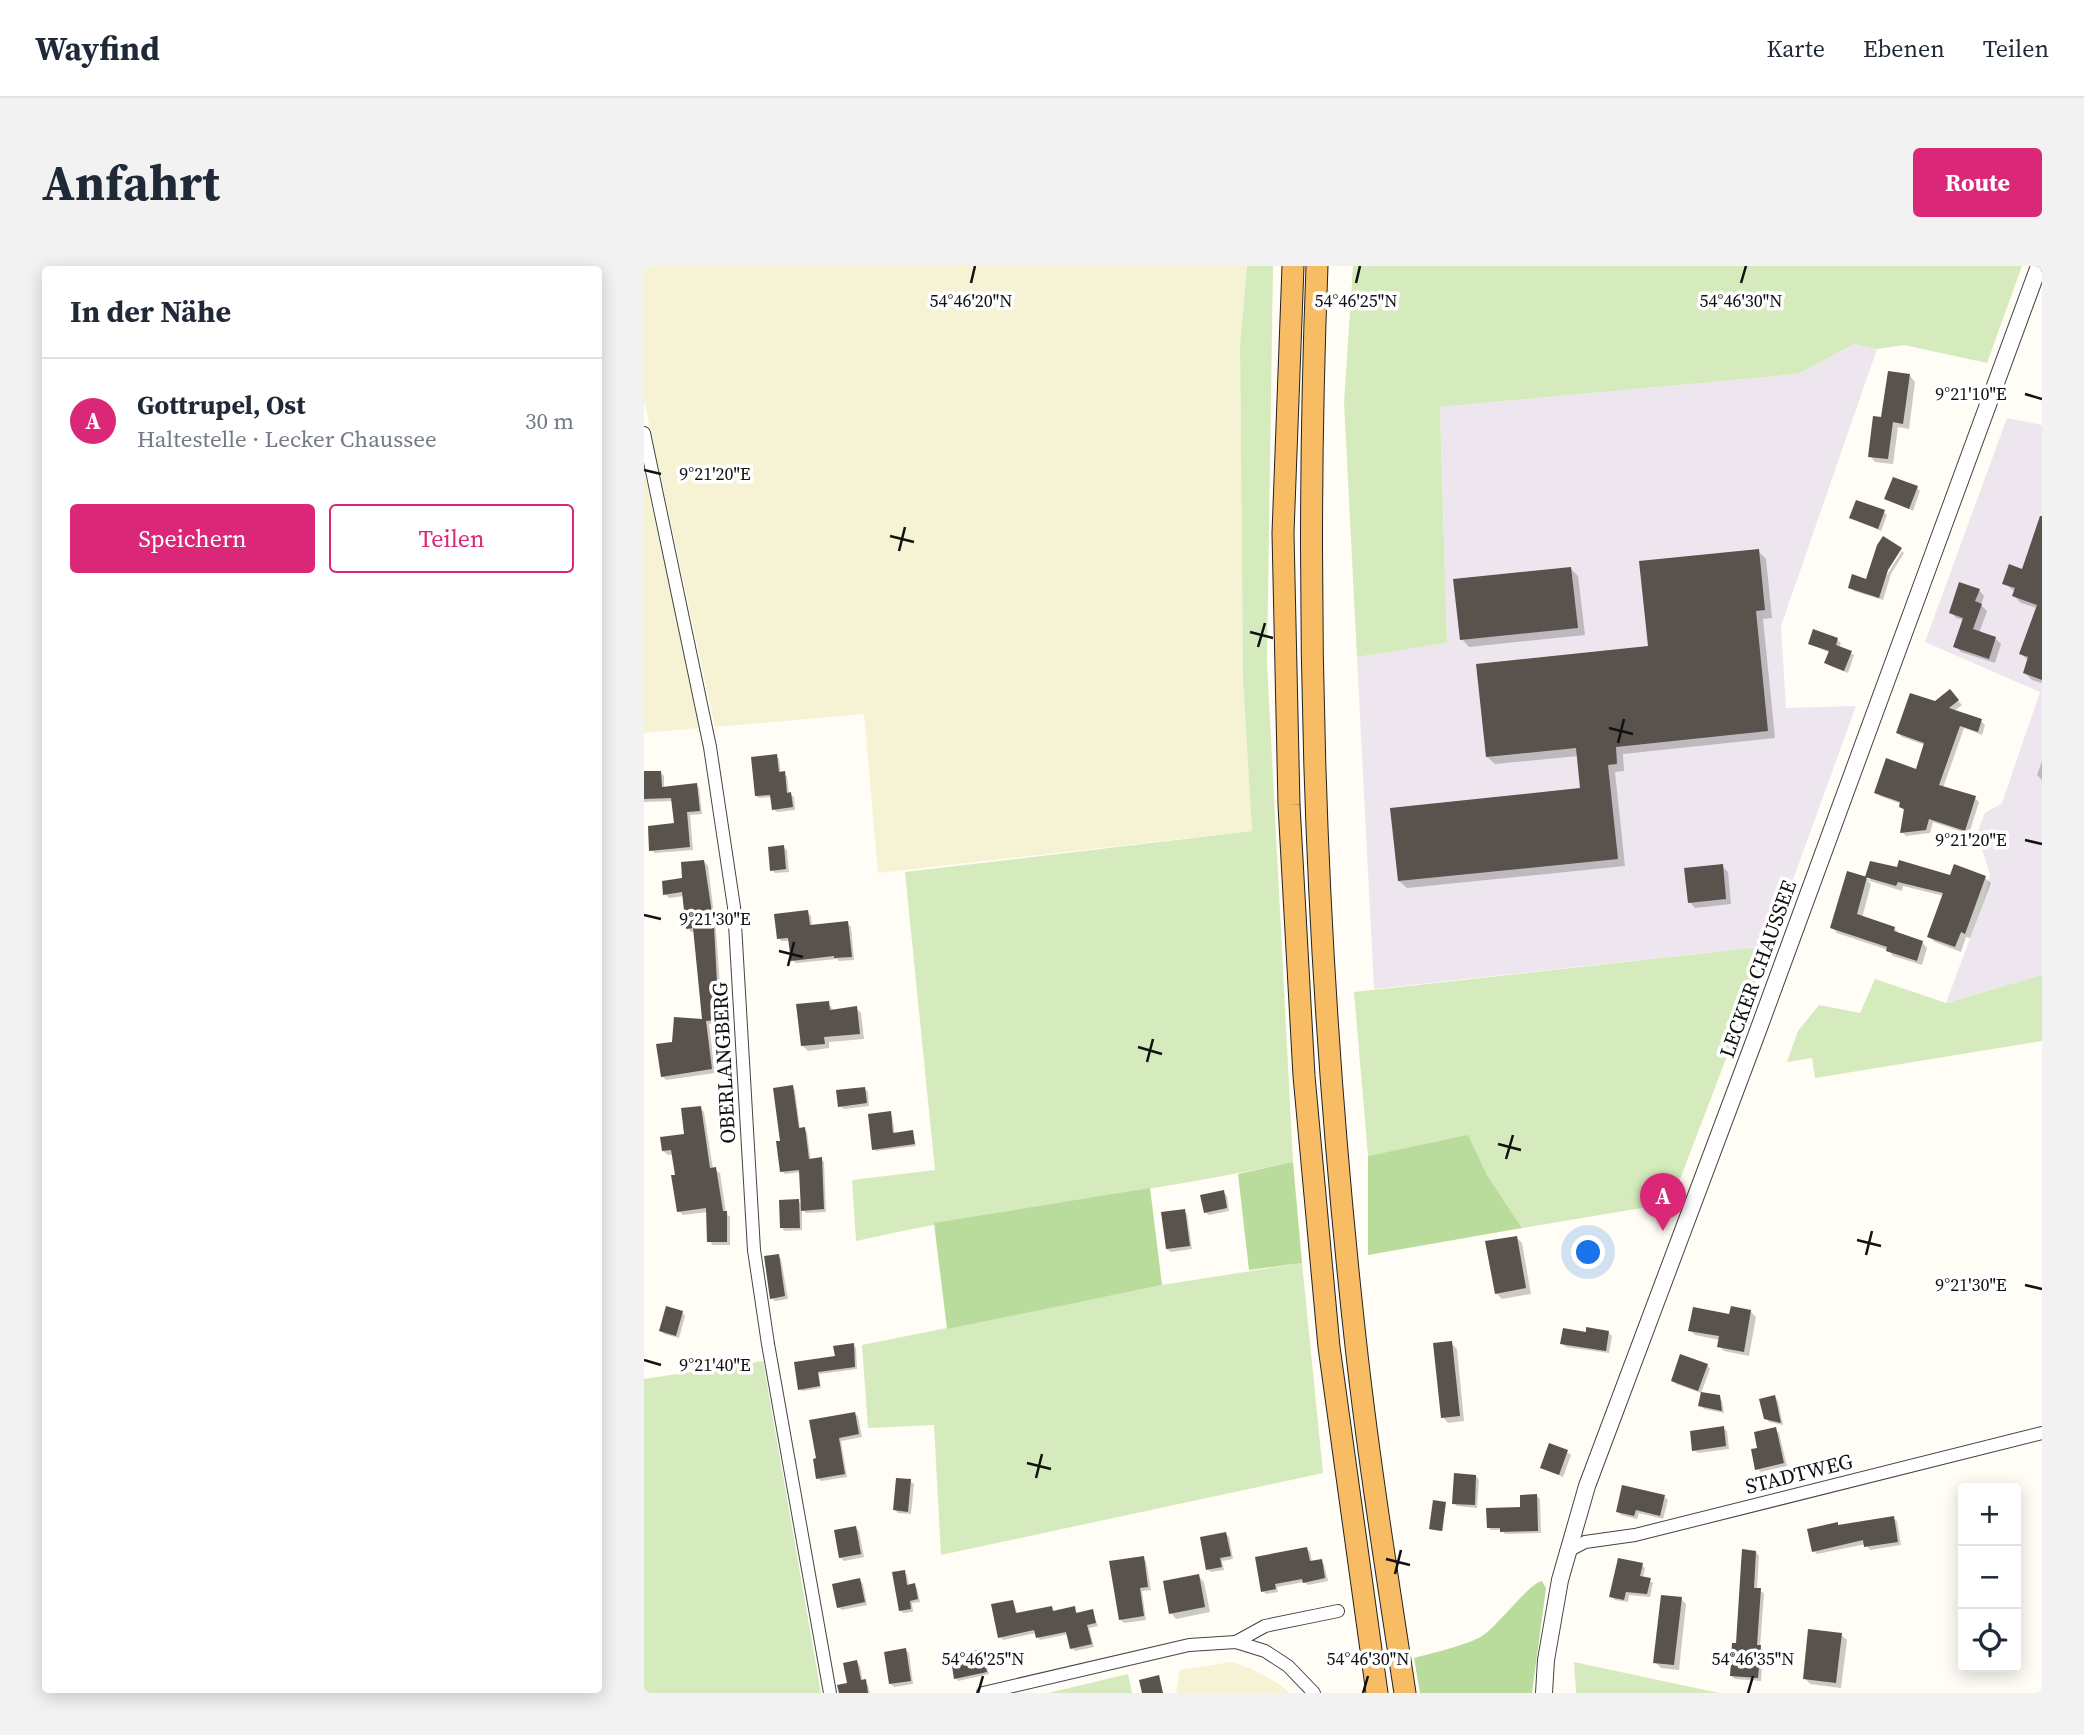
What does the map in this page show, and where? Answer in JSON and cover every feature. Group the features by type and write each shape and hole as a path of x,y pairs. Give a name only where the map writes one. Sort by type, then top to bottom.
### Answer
{"highway":[{"path":"1293,266 1283,533 1289,805 1304,1076 1329,1347 1377,1693"},
{"path":"1317,266 1311,533 1316,791 1331,1071 1355,1338 1405,1693"}],"street":[{"name":"LECKER CHAUSSEE","path":"1544,1693 1546,1660 1560,1580 1587,1486 2039,266"},
{"name":"OBERLANGBERG","path":"644,433 710,747 734,907 754,1250 830,1693"},
{"name":"STADTWEG","path":"1566,1552 1585,1542 1635,1535 2042,1433"},
{"path":"1236,1642 1265,1626 1338,1611"},
{"path":"983,1693 1189,1645 1236,1642 1265,1651 1288,1666 1314,1693"}],"shaded area":[{"path":"644,266 1247,266 1240,345 1243,681 1252,831 878,873 864,714 715,727 644,400"},
{"path":"1854,344 1877,349 1781,626 1786,708 1856,706 1769,946 1374,989 1357,657 1447,643 1440,407 1798,374"},
{"path":"2007,418 2042,425 2042,975 1946,1003 1983,903 1990,875 1977,833 1985,813 2002,803 2040,692 1925,642"},
{"path":"644,470 671,594 699,728 644,733"},
{"path":"1231,1662 1250,1668 1281,1685 1289,1693 1176,1693 1180,1670"}],"green space":[{"path":"1247,266 1273,266 1267,662 1293,1162 965,1219 856,1241 852,1180 935,1170 905,872 1252,831 1243,681 1240,345"},
{"path":"1353,266 2022,266 1987,363 1904,345 1877,349 1854,344 1798,374 1440,407 1447,643 1357,657 1344,402"},
{"path":"1769,946 1671,1203 1522,1228 1487,1175 1468,1136 1368,1156 1354,992"},
{"path":"2042,975 2042,1041 1815,1078 1812,1058 1787,1062 1798,1031 1819,1005 1860,1013 1875,979 1946,1003"},
{"path":"1468,1135 1487,1175 1522,1228 1368,1255 1368,1156"},
{"path":"1293,1162 1302,1263 1249,1270 1238,1174"},
{"path":"1150,1188 1162,1285 947,1329 934,1223"},
{"path":"1302,1263 1323,1473 941,1555 934,1425 868,1428 862,1345 1162,1285"},
{"path":"763,1361 821,1693 644,1693 644,1379"},
{"path":"1542,1581 1546,1588 1532,1693 1420,1693 1414,1658 1459,1646 1482,1636 1529,1589"},
{"path":"1574,1662 1719,1693 1576,1693"},
{"path":"1128,1674 1132,1693 1048,1693"}],"building":[{"path":"1888,371 1910,374 1903,424 1893,422 1888,459 1868,457 1873,416 1881,417"},
{"path":"1893,477 1918,486 1909,509 1884,499"},
{"path":"1856,500 1885,510 1878,529 1849,518"},
{"path":"2040,516 2042,680 2023,673 2028,657 2019,654 2037,605 2012,596 2015,588 2002,584 2009,564 2022,569"},
{"path":"1883,536 1902,548 1888,570 1879,598 1848,588 1852,574 1866,579 1877,545"},
{"path":"1759,549 1765,610 1756,611 1768,731 1616,747 1617,764 1608,765 1618,859 1398,881 1390,808 1580,788 1576,748 1486,757 1476,664 1648,646 1639,561"},
{"path":"1571,567 1578,628 1460,640 1453,579"},
{"path":"1959,582 1980,589 1975,601 1982,604 1973,629 1996,637 1989,659 1953,647 1963,618 1949,613"},
{"path":"1813,629 1838,638 1836,645 1852,651 1844,671 1824,663 1829,651 1808,644"},
{"path":"1950,689 1959,700 1949,708 1982,719 1978,732 1960,726 1939,785 1976,796 1965,831 1929,819 1926,830 1900,833 1904,809 1899,807 1900,802 1874,793 1886,758 1916,769 1924,743 1896,733 1910,693 1935,701"},
{"path":"777,754 779,772 785,771 787,793 791,792 793,807 772,810 770,795 755,796 751,757"},
{"path":"644,771 661,771 662,787 697,783 700,811 687,812 690,847 649,851 648,826 674,823 671,798 644,799"},
{"path":"784,845 786,869 770,871 768,847"},
{"path":"704,860 714,926 717,983 723,983 726,1019 706,1021 712,1069 661,1077 656,1044 672,1042 674,1017 702,1019 693,928 686,929 682,892 663,895 662,881 682,878 681,862"},
{"path":"1899,860 1950,875 1954,864 1986,876 1965,934 1961,932 1955,947 1927,937 1943,893 1898,882 1896,886 1865,877 1870,861 1897,867"},
{"path":"1723,864 1726,899 1688,903 1684,868"},
{"path":"1847,871 1867,877 1857,914 1895,927 1894,931 1923,941 1917,961 1886,951 1887,947 1830,928"},
{"path":"808,910 810,925 848,921 852,957 834,956 791,961 788,938 777,939 774,914"},
{"path":"829,1001 830,1010 857,1006 860,1034 824,1037 825,1044 801,1046 796,1004"},
{"path":"793,1085 799,1128 805,1127 809,1159 822,1157 824,1209 801,1211 799,1170 780,1172 776,1141 780,1141 773,1088"},
{"path":"865,1087 867,1103 838,1107 836,1090"},
{"path":"701,1106 710,1168 716,1167 723,1211 727,1211 727,1242 707,1242 706,1208 677,1212 671,1175 675,1175 671,1150 662,1151 660,1137 684,1134 681,1108"},
{"path":"891,1111 893,1133 913,1130 915,1144 872,1150 868,1114"},
{"path":"1224,1190 1227,1208 1204,1213 1200,1195"},
{"path":"799,1199 800,1228 780,1228 779,1200"},
{"path":"1185,1209 1190,1246 1166,1249 1161,1212"},
{"path":"1517,1236 1526,1288 1495,1294 1485,1241"},
{"path":"779,1254 785,1296 770,1299 764,1256"},
{"path":"666,1306 683,1311 676,1336 659,1331"},
{"path":"1731,1306 1751,1310 1744,1352 1717,1347 1719,1336 1688,1331 1693,1307 1729,1314"},
{"path":"1586,1327 1609,1331 1606,1351 1560,1344 1563,1328 1586,1332"},
{"path":"1452,1341 1460,1416 1441,1418 1433,1343"},
{"path":"854,1343 855,1367 818,1372 820,1386 798,1390 794,1362 835,1356 833,1346"},
{"path":"1680,1354 1708,1364 1698,1391 1671,1381"},
{"path":"1701,1392 1720,1395 1722,1411 1698,1406"},
{"path":"1775,1395 1781,1423 1764,1419 1759,1399"},
{"path":"855,1412 859,1434 839,1438 845,1474 816,1479 813,1459 816,1458 809,1420"},
{"path":"1724,1426 1726,1446 1692,1451 1690,1431"},
{"path":"1776,1427 1784,1463 1755,1470 1751,1449 1757,1448 1754,1432"},
{"path":"1549,1443 1568,1450 1559,1475 1540,1468"},
{"path":"1454,1473 1476,1475 1475,1505 1452,1504"},
{"path":"896,1478 911,1479 908,1512 893,1510"},
{"path":"1622,1485 1665,1495 1660,1516 1636,1510 1634,1516 1616,1512"},
{"path":"1537,1494 1538,1531 1500,1532 1500,1528 1487,1528 1486,1508 1520,1507 1520,1495"},
{"path":"1433,1500 1446,1502 1442,1531 1429,1529"},
{"path":"1894,1516 1898,1542 1864,1547 1863,1540 1812,1552 1807,1529 1838,1522 1838,1525"},
{"path":"856,1526 861,1554 839,1558 834,1530"},
{"path":"1226,1532 1231,1556 1220,1558 1222,1567 1206,1570 1200,1537"},
{"path":"1307,1547 1310,1561 1322,1559 1325,1578 1303,1583 1302,1579 1275,1584 1276,1589 1261,1592 1255,1557"},
{"path":"1742,1549 1756,1551 1754,1588 1761,1588 1758,1678 1730,1676 1732,1643 1736,1643"},
{"path":"1144,1556 1148,1587 1140,1588 1144,1616 1119,1620 1109,1561"},
{"path":"1618,1558 1643,1563 1640,1576 1651,1578 1647,1594 1626,1592 1624,1600 1609,1597"},
{"path":"905,1570 907,1585 915,1583 918,1599 910,1601 911,1609 899,1611 892,1572"},
{"path":"1199,1574 1205,1607 1169,1614 1163,1581"},
{"path":"860,1578 865,1602 837,1608 832,1584"},
{"path":"1661,1595 1682,1597 1674,1665 1653,1663"},
{"path":"1013,1600 1016,1613 1052,1606 1053,1611 1075,1606 1076,1613 1093,1609 1096,1623 1087,1625 1092,1644 1070,1649 1066,1632 1036,1638 1034,1630 998,1638 991,1604"},
{"path":"1808,1629 1842,1633 1836,1683 1803,1679"},
{"path":"906,1648 911,1681 889,1684 884,1652"},
{"path":"982,1649 987,1672 954,1679 952,1666 970,1662 968,1652"},
{"path":"857,1660 861,1680 866,1679 868,1693 839,1693 837,1685 847,1683 843,1663"},
{"path":"1159,1675 1163,1693 1142,1693 1139,1680"}],"place":[{"name":"Gottrupel, Ost","path":"1663,1231"}]}
